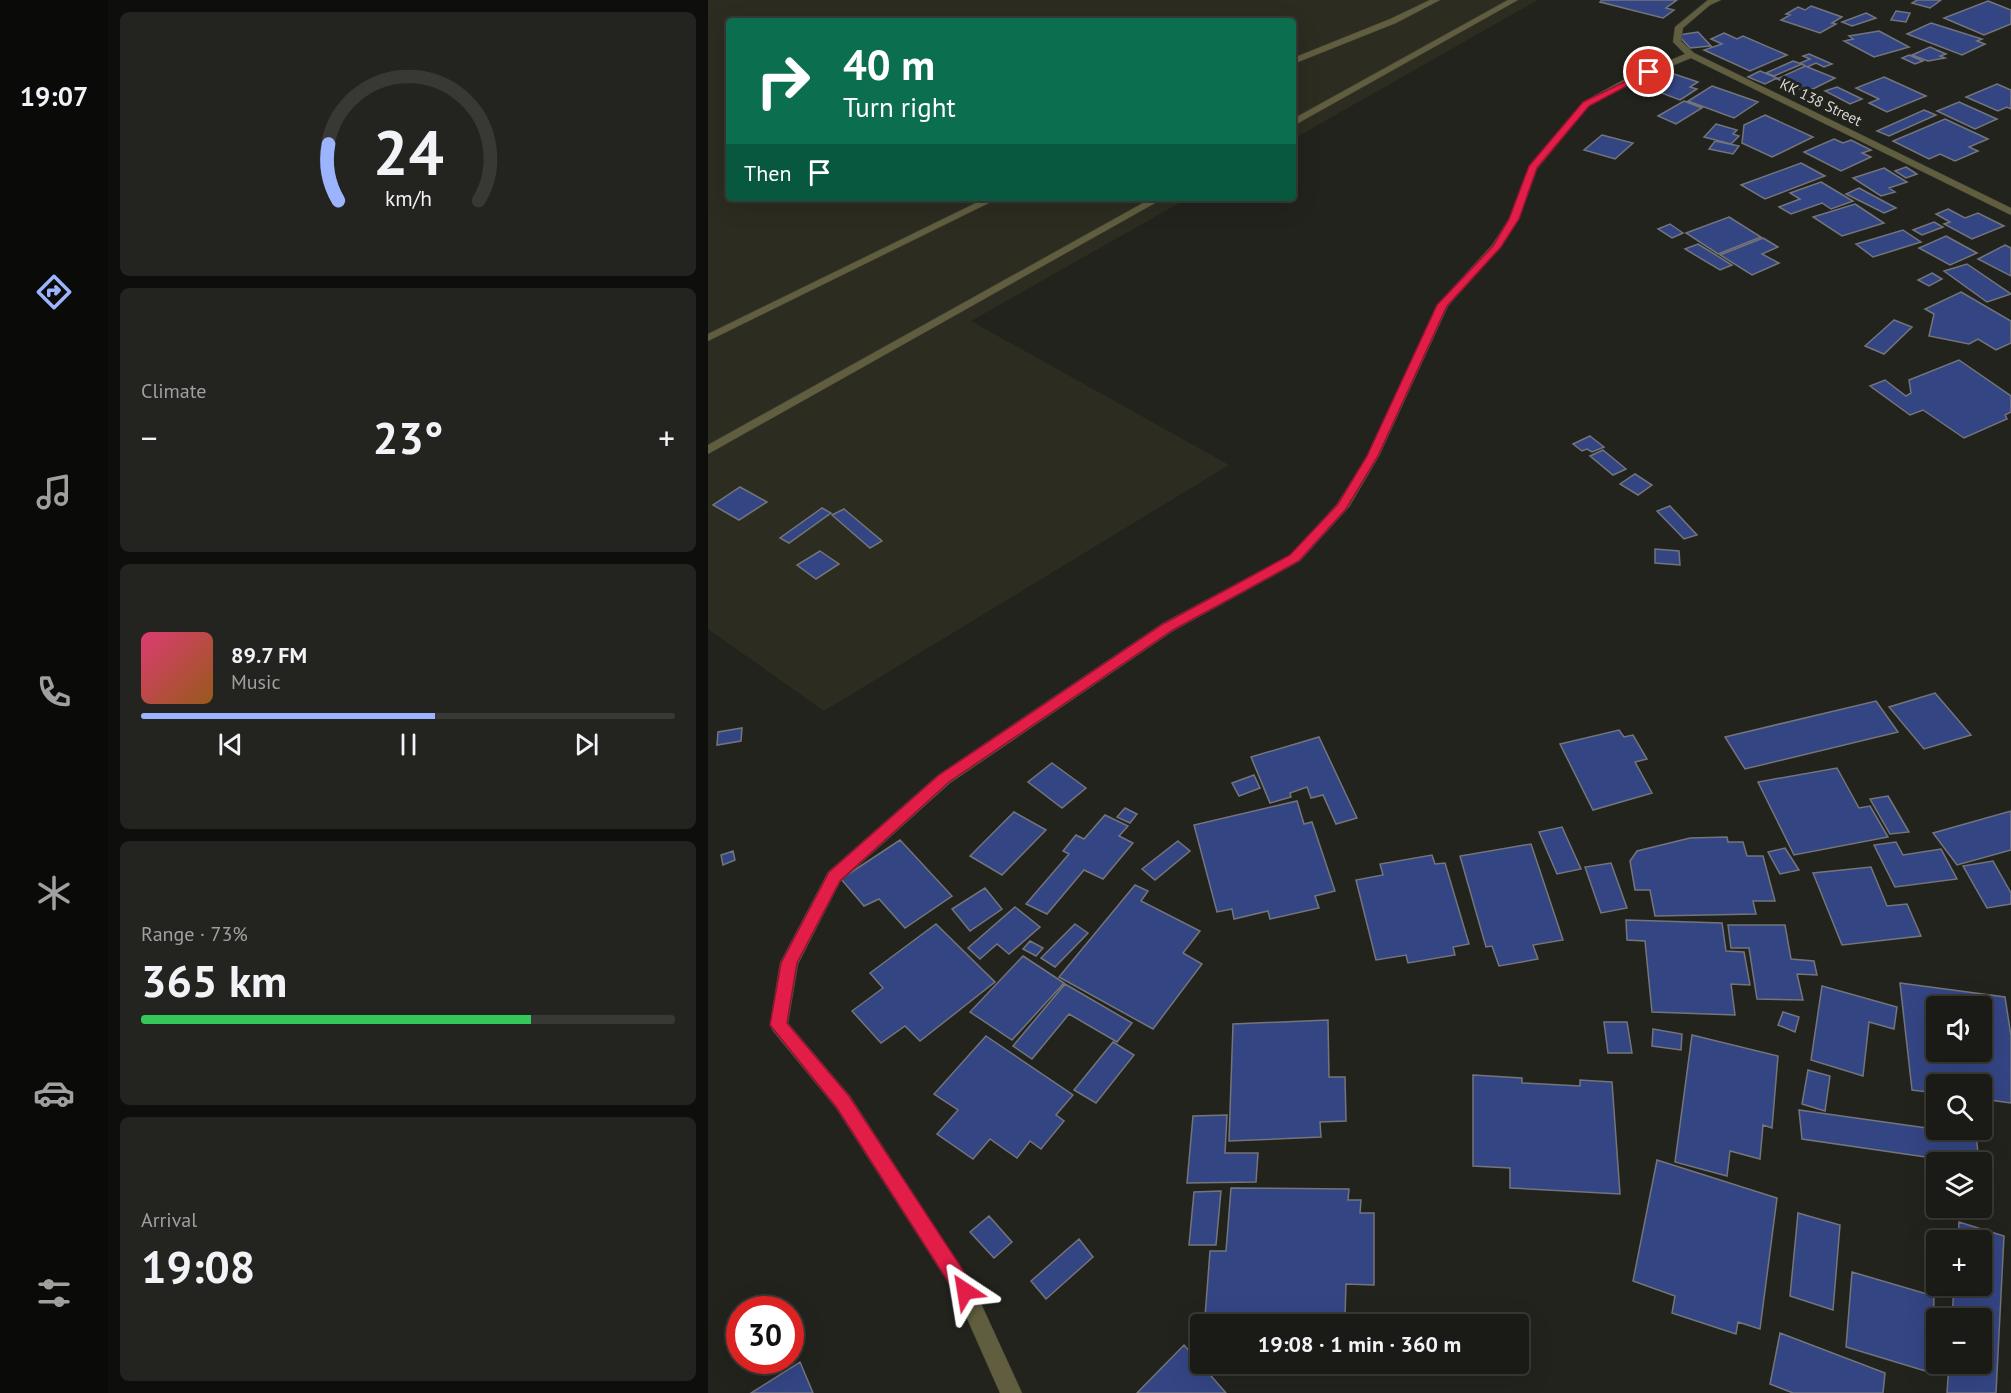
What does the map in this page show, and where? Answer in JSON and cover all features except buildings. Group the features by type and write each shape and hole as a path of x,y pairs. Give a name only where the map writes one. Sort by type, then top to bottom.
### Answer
{"street":[{"path":"1296,60 1393,21 1436,0"},
{"path":"1296,121 1514,0"},
{"path":"1011,1393 965,1291 843,1102 779,1025 789,963 834,877 944,778 1168,627 1295,558 1342,507 1373,456 1443,305 1496,247 1514,219 1532,168 1586,104 1628,81 1691,55 1677,42 1676,35 1679,27 1707,3 1717,0"},
{"name":"KK 138 Street","path":"1691,55 2011,212"},
{"path":"708,338 988,201"},
{"path":"708,450 1154,201"}],"shaded area":[{"path":"708,0 1538,0 1296,137 1296,18 726,18 726,201 1183,201 971,321 1229,465 824,711 708,629"}],"route":[{"path":"965,1291 843,1102 779,1025 789,963 834,877 944,778 1168,627 1295,558 1342,507 1373,456 1443,305 1496,247 1514,219 1532,168 1586,104 1649,72"}]}
